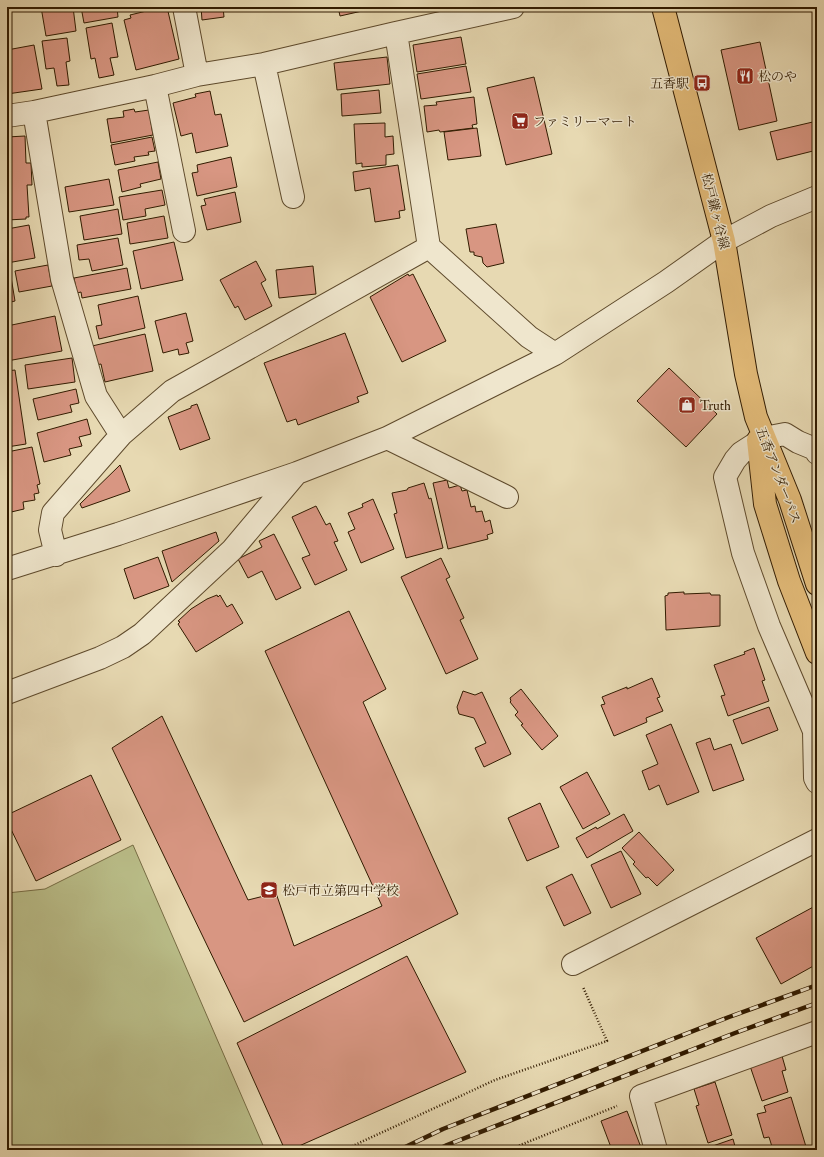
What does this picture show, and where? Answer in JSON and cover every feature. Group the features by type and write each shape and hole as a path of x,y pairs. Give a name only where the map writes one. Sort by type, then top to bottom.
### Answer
{"main road":[{"name":"松戸鎌ヶ谷線","path":"662,7 724,241 746,374 756,417"},
{"name":"五香アンダーパス","path":"756,417 761,440 765,504 789,581 817,653"},
{"name":"五香アンダーパス","path":"761,440 790,500 817,584"}],"street":[{"path":"184,7 196,75"},
{"path":"7,116 34,112 155,86 196,75 264,64 513,7"},
{"path":"396,34 429,247 529,337 555,354"},
{"path":"264,64 293,197"},
{"path":"155,86 184,231"},
{"path":"34,112 62,279 96,396 121,435"},
{"path":"7,569 56,555 297,473 387,438 555,354 666,282 724,241 771,216 817,197"},
{"path":"56,555 50,530 54,513 121,435 172,391 429,247"},
{"path":"817,453 816,449 798,442 785,434 761,440 741,453 725,476 743,553 769,626 814,731 815,778 817,782"},
{"path":"387,438 507,497"},
{"path":"7,694 100,658 123,647 142,634 232,550 297,473"},
{"path":"573,964 817,840"},
{"path":"656,1150 641,1096 817,1032"}],"path":[{"path":"344,1150 495,1080 607,1041 573,964"},
{"path":"508,1150 641,1096"}],"green space":[{"path":"133,845 265,1150 7,1150 7,893 45,889"}],"building":[{"path":"41,7 73,7 76,31 46,36"},
{"path":"81,7 117,7 118,17 84,23"},
{"path":"167,7 179,59 136,70 124,20 131,18 130,15"},
{"path":"201,7 223,7 224,17 202,20"},
{"path":"338,7 371,7 371,9 340,16"},
{"path":"112,23 118,57 110,58 114,75 99,78 95,58 91,59 86,28"},
{"path":"461,37 466,64 417,72 413,45"},
{"path":"67,38 70,61 66,62 69,85 57,86 54,68 46,69 42,41"},
{"path":"760,42 777,121 739,130 721,50"},
{"path":"34,45 42,89 7,94 7,50"},
{"path":"387,57 390,84 337,90 334,63"},
{"path":"466,66 471,92 421,99 417,74"},
{"name":"ファミリーマート","path":"534,77 552,154 506,165 487,88"},
{"path":"379,90 381,113 342,116 341,94"},
{"path":"210,91 215,115 221,114 228,146 196,153 192,133 181,136 173,103 196,97 195,94"},
{"path":"474,97 477,124 472,125 473,128 427,132 424,106 437,105 436,102"},
{"path":"134,109 135,112 149,110 153,135 111,143 107,119 124,117 123,111"},
{"path":"817,121 817,150 777,160 770,132"},
{"path":"385,123 385,137 393,136 394,154 386,155 386,165 362,167 362,163 356,164 354,124"},
{"path":"477,128 481,156 448,160 444,132"},
{"path":"25,136 26,163 31,163 32,185 27,185 29,217 26,217 26,219 7,220 7,137"},
{"path":"152,137 155,151 148,152 149,155 134,157 135,161 115,165 111,145"},
{"path":"231,157 237,187 197,196 192,173 198,172 197,165"},
{"path":"158,162 161,179 140,184 141,187 122,192 118,170"},
{"path":"398,165 405,210 399,211 400,218 375,222 370,188 355,191 353,172"},
{"path":"109,179 114,205 69,212 65,187"},
{"path":"162,190 165,205 145,209 146,216 123,220 119,197"},
{"path":"235,192 241,222 207,230 201,206 206,205 204,199"},
{"path":"118,209 122,234 84,240 80,216"},
{"path":"164,216 168,238 130,244 127,223"},
{"path":"496,224 504,263 487,267 483,263 482,257 474,255 474,252 470,252 466,229"},
{"path":"29,225 35,258 7,263 7,229"},
{"path":"118,238 123,265 92,271 89,259 79,260 77,245"},
{"path":"174,242 183,280 141,289 133,251"},
{"path":"256,261 266,280 261,283 272,306 245,320 238,306 235,308 220,280"},
{"path":"48,265 52,286 19,292 15,271"},
{"path":"313,266 316,294 279,298 276,270"},
{"path":"127,268 131,289 82,298 81,292 77,293 74,278"},
{"path":"7,271 10,271 15,301 7,303"},
{"path":"408,274 409,276 413,274 446,341 402,362 370,297"},
{"path":"138,296 145,328 99,339 96,326 102,325 98,305"},
{"path":"186,313 193,341 186,343 189,353 179,355 178,349 163,353 155,321"},
{"path":"55,316 62,351 7,361 7,326"},
{"path":"345,333 368,393 357,397 359,402 298,425 296,419 287,422 264,363"},
{"path":"145,334 153,371 105,382 101,364 96,365 92,346"},
{"path":"72,358 75,382 28,389 25,365"},
{"path":"669,368 717,414 686,447 637,401"},
{"path":"15,370 26,444 7,447 7,371"},
{"path":"76,389 79,403 70,405 72,412 38,420 33,399"},
{"path":"197,404 210,439 180,450 168,417"},
{"path":"87,419 91,434 79,437 82,446 69,449 71,455 44,462 37,433"},
{"path":"32,447 40,484 37,485 39,493 34,494 35,500 23,502 24,509 7,513 7,452"},
{"path":"120,465 130,491 82,508 80,504"},
{"path":"447,480 449,488 460,485 462,491 467,490 471,507 475,506 476,512 482,511 485,522 490,520 493,533 487,535 488,539 448,549 433,483"},
{"path":"424,483 429,499 431,498 443,548 406,558 394,514 397,513 392,493 407,490 408,488"},
{"path":"373,499 394,549 361,563 348,532 355,529 348,513 363,507 362,504"},
{"path":"316,506 326,525 330,523 338,541 334,542 347,570 315,585 302,558 310,555 292,517"},
{"path":"216,532 219,541 172,582 162,551"},
{"path":"274,534 301,588 276,600 262,571 248,578 238,559 262,547 259,541"},
{"path":"158,557 169,586 134,599 124,569"},
{"path":"441,558 450,577 446,579 464,618 460,620 478,659 446,674 401,577"},
{"path":"684,592 684,594 710,593 711,595 720,595 720,626 666,630 665,596 668,595 668,593"},
{"path":"217,595 218,597 220,595 227,607 232,604 243,623 196,652 178,624 180,622 178,621 191,609 207,599"},
{"path":"349,611 386,689 363,702 458,914 244,1022 112,748 162,716 248,900 276,893 294,946 382,906 265,651"},
{"path":"754,648 765,680 762,681 769,701 728,716 721,696 725,695 714,665 745,654 744,652"},
{"path":"652,678 660,697 657,698 663,711 646,718 647,722 614,736 601,705 605,704 602,697 627,687 627,689"},
{"path":"521,689 558,736 542,750 521,725 523,724 515,715 518,712 510,702 510,698"},
{"path":"463,691 475,695 482,692 511,754 484,767 475,748 486,743 474,718 459,714 457,707"},
{"path":"769,707 778,730 742,744 733,720"},
{"path":"671,724 699,792 667,805 659,785 649,790 642,771 658,764 646,735"},
{"path":"710,738 714,750 731,744 744,780 713,791 696,743"},
{"path":"587,772 610,814 583,829 560,787"},
{"path":"91,775 121,840 36,881 7,821 7,815"},
{"path":"540,803 559,847 527,861 508,818"},
{"path":"624,814 633,831 587,858 576,838 596,827 597,829"},
{"path":"639,832 674,870 657,886 648,877 646,878 633,864 635,862 622,848"},
{"path":"621,851 641,894 611,908 591,865"},
{"path":"572,874 591,913 564,926 546,887"},
{"path":"817,905 817,964 781,984 756,938"},
{"path":"407,956 466,1072 290,1150 285,1150 237,1043"},
{"path":"782,1056 786,1070 782,1071 788,1092 762,1101 750,1066"},
{"path":"715,1082 732,1135 708,1143 696,1106 699,1105 694,1089"},
{"path":"791,1097 807,1150 773,1150 769,1137 764,1138 757,1114 766,1112 764,1106"},
{"path":"627,1111 642,1150 612,1150 601,1121"},
{"path":"733,1139 736,1150 707,1150 707,1148"}],"railway":[{"path":"399,1150 443,1129 729,1017 817,985"},
{"path":"437,1150 735,1033 817,1003"}],"place":[{"name":"松のや","path":"745,76"},
{"name":"五香駅","path":"702,83"},
{"name":"ファミリーマート","path":"520,121"},
{"name":"Truth","path":"687,405"},
{"name":"松戸市立第四中学校","path":"269,890"}]}
